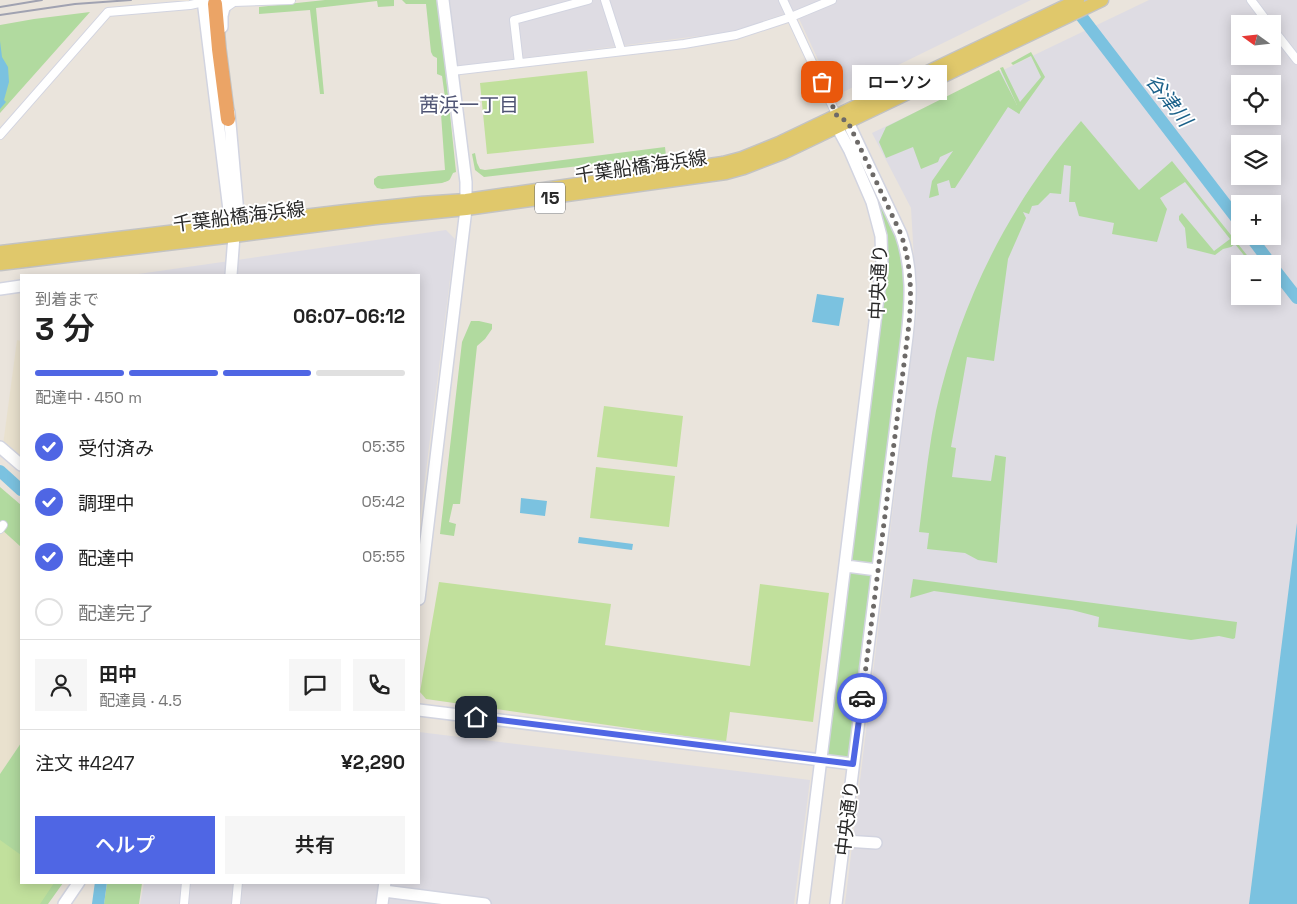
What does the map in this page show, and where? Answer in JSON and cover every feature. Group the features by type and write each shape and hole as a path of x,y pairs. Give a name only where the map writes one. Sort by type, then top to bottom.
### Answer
{"highway":[{"path":"214,3 218,49 228,118"}],"main road":[{"name":"千葉船橋海浜線","path":"0,252 235,229 376,218 726,173 784,153 841,122 1077,4 1102,0"},
{"name":"千葉船橋海浜線","path":"0,264 235,229"}],"street":[{"path":"239,0 251,2"},
{"path":"0,134 108,12 199,3 291,0"},
{"path":"420,591 466,205 466,182 443,0"},
{"path":"519,64 514,20 588,0"},
{"path":"605,0 621,50"},
{"path":"783,0 841,122"},
{"path":"452,71 684,44 736,34 791,17 832,0"},
{"path":"1251,0 1262,15"},
{"path":"205,15 214,3"},
{"path":"190,5 198,7 205,15 235,229"},
{"path":"1281,40 1297,60"},
{"path":"228,118 235,229 231,274"},
{"name":"中央通り","path":"803,904 882,278 882,248 878,224 872,202 850,151 841,122"},
{"name":"中央通り","path":"836,904 909,324 911,292 910,268 901,234 841,122"},
{"path":"0,289 20,286"},
{"path":"0,447 20,464"},
{"path":"846,566 877,570"},
{"path":"420,710 853,764"},
{"path":"845,841 876,843"},
{"path":"64,904 78,884"},
{"path":"184,904 186,884"},
{"path":"236,904 238,884"},
{"path":"382,904 384,887 485,904"}],"shaded area":[{"path":"450,0 1031,0 835,96 795,10 731,32 457,66"},
{"path":"1149,0 1297,0 1297,530 1249,904 845,904 917,311 911,208 872,133"},
{"path":"446,230 455,239 420,519 420,274 138,274"},
{"path":"17,340 20,341 20,459 3,445"},
{"path":"3,530 20,546 20,744 0,774 0,534"},
{"path":"420,732 810,780 794,904 140,904 144,884 420,884"}],"green space":[{"path":"325,0 394,0 394,6 378,7 377,1 316,8 324,94 320,94 310,10 259,14 259,7"},
{"path":"402,0 437,0 456,172 453,173 449,180 442,183 382,189 377,188 374,184 374,179 378,176 445,170 441,114 447,112 442,76 437,74 437,58 431,52 426,4 406,4"},
{"path":"90,12 0,113 0,25"},
{"path":"1031,52 1045,77 1019,114 1008,107 955,188 951,188 949,180 937,184 939,195 929,198 932,181 953,151 940,157 938,162 921,169 913,147 886,158 879,142 886,127 999,70 1017,105 1000,68 1003,67 1020,102 1041,77 1031,56 1013,65 1011,63"},
{"path":"587,71 594,143 487,154 480,83"},
{"path":"1081,121 1139,190 1172,161 1231,235 1231,245 1234,245 1223,249 1215,255 1187,248 1185,228 1179,220 1179,216 1182,213 1214,251 1230,239 1185,182 1160,198 1167,209 1157,242 1112,234 1114,223 1079,216 1075,202 1069,202 1071,166 1064,165 1061,194 1050,193 1038,205 1032,206 1029,214 1023,212 1026,218 1008,259 994,361 967,357 951,447 956,448 952,477 991,481 995,455 1006,457 997,563 978,560 965,553 927,549 929,533 919,532 928,456 946,371 973,293 991,257 1031,186"},
{"path":"665,147 666,156 484,177 475,170 472,154 475,153 480,169 485,170"},
{"path":"869,176 896,235 904,268 905,313 875,560 871,563 855,562 851,557 882,305 875,200"},
{"path":"1236,245 1239,245 1247,255 1244,255"},
{"path":"471,321 492,324 492,329 477,346 460,504 453,504 449,522 456,524 454,536 440,534 462,342"},
{"path":"604,406 683,416 677,467 597,457"},
{"path":"596,467 675,476 669,527 590,518"},
{"path":"0,487 20,504 20,546 0,528"},
{"path":"850,573 869,575 872,578 849,759 827,756 827,754"},
{"path":"913,579 1237,622 1235,638 1219,636 1191,640 1098,627 1099,617 1072,610 934,591 910,598"},
{"path":"439,582 611,604 605,645 750,666 760,584 829,593 813,722 730,712 726,742 426,699 420,692"},
{"path":"20,744 20,884 62,884 48,904 0,904 0,774"},
{"path":"0,840 20,854 20,884 53,884 40,904 0,904"},
{"path":"107,884 142,884 139,904 104,904"}],"water":[{"path":"0,41 2,57 8,67 9,82 4,100 6,102 0,109"},
{"path":"817,294 844,298 839,326 812,322"},
{"path":"521,498 547,501 545,516 520,513"},
{"path":"1297,523 1297,904 1249,904"},
{"path":"579,537 633,544 632,550 578,543"}],"waterway":[{"name":"谷津川","path":"1072,4 1231,211"},
{"name":"谷津川","path":"1257,245 1264,255"},
{"name":"谷津川","path":"1281,278 1297,298"},
{"path":"0,471 20,489"},
{"path":"98,904 101,884"}],"railway":[{"path":"0,7 42,0"},
{"path":"0,15 75,4 131,0"}],"way so far":[{"path":"822,82 837,116 848,122 901,234 910,268 909,324 862,698"}],"place":[{"name":"ローソン","path":"822,82"}],"district":[{"name":"茜浜一丁目","path":"469,105"}],"route":[{"path":"476,717 853,764 862,698"}]}
